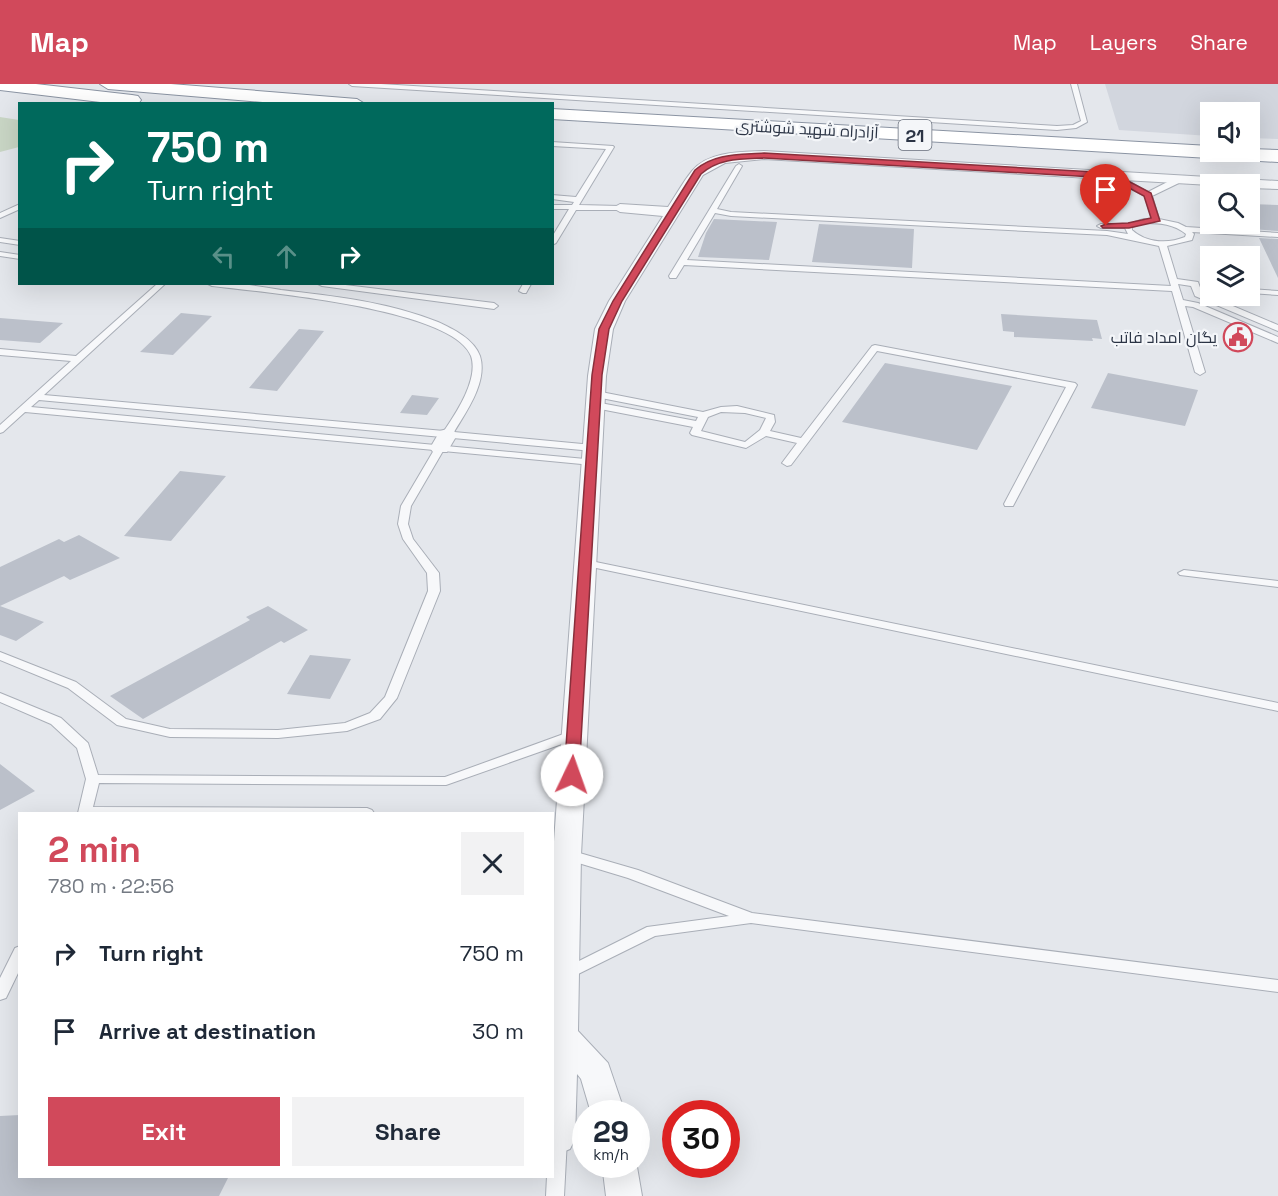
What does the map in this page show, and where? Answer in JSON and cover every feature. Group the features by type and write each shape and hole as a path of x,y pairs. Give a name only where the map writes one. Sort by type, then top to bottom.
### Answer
{"highway":[{"path":"108,84 332,102"},
{"path":"0,85 144,102"},
{"name":"آزادراه شهید شوشتری","path":"554,114 1278,156"},
{"name":"آزادراه شهید شوشتری","path":"554,130 1278,171"}],"street":[{"path":"556,1129 563,975 559,852 574,735 596,400 604,329 618,301 698,172 709,162 732,157 764,155 1278,185"},
{"path":"620,208 673,212"},
{"path":"562,1036 596,1073 604,1100"},
{"path":"622,1178 624,1196"}],"lane":[{"path":"352,84 1057,128 1074,127 1084,122 1074,84"},
{"path":"554,144 611,147 554,240"},
{"path":"673,276 739,166"},
{"path":"1113,176 1148,195 1156,221"},
{"path":"1148,195 1180,179"},
{"path":"554,197 579,200"},
{"path":"0,216 18,207"},
{"path":"554,207 620,208"},
{"path":"711,210 732,208 1129,226 1144,221 1156,221 1178,225 1187,234 1278,241"},
{"path":"711,210 731,214 1107,233 1162,243 1183,241 1187,234"},
{"path":"1129,226 1128,230 1131,234 1139,238"},
{"path":"1187,234 1278,235"},
{"path":"0,240 18,243"},
{"path":"1162,243 1200,372"},
{"path":"0,254 18,257"},
{"path":"681,262 1174,285 1195,284 1199,306"},
{"path":"0,430 160,285"},
{"path":"0,656 72,685 122,722 170,733 279,734 347,727 375,716 391,698 434,591 433,573 408,539 403,524 406,506 470,395 475,372 474,353 462,336 439,324 396,311 219,285"},
{"path":"330,285 494,306"},
{"path":"1260,291 1278,292"},
{"path":"1198,294 1278,328"},
{"path":"1179,302 1199,306 1278,340"},
{"path":"787,463 875,348 1072,385 1009,504"},
{"path":"0,352 78,359"},
{"path":"36,397 593,455"},
{"path":"596,400 704,415 720,407 753,411 771,417 770,424 758,439 746,445 694,434 704,415"},
{"path":"596,400 699,425"},
{"path":"23,409 444,441 593,455"},
{"path":"763,432 803,441"},
{"path":"586,563 1278,707"},
{"path":"1184,573 1278,584"},
{"path":"0,697 56,721 83,746 93,779 85,812"},
{"path":"93,779 446,781 574,735"},
{"path":"559,852 633,874 751,918 1278,986"},
{"path":"563,975 652,931 751,918"},
{"path":"0,994 18,956"},
{"path":"555,1196 556,1129"}],"shaded area":[{"path":"1105,84 1278,84 1278,139 1260,138 1260,102 1200,102 1200,135 1119,130"}],"green space":[{"path":"0,117 18,120 18,147 0,152"}],"building":[{"path":"1260,204 1278,205 1278,231 1260,230"},
{"path":"714,219 777,222 769,260 698,257 706,233"},
{"path":"819,224 914,229 912,268 812,262"},
{"path":"1259,238 1278,239 1278,278"},
{"path":"181,313 212,316 173,355 140,352"},
{"path":"1001,314 1097,320 1102,339 1092,338 1093,341 1014,337 1014,332 1003,331"},
{"path":"0,318 63,323 40,343 0,340"},
{"path":"299,329 324,331 277,391 249,388"},
{"path":"885,363 1012,386 977,450 842,422"},
{"path":"1108,373 1198,390 1185,426 1091,408"},
{"path":"412,395 439,398 427,415 400,413"},
{"path":"180,471 226,476 171,541 124,536"},
{"path":"79,535 120,558 70,580 64,576 0,606 0,567 59,539 64,542"},
{"path":"0,606 44,622 16,641 0,635"},
{"path":"268,606 308,630 284,643 281,641 143,719 110,696 250,620 246,617"},
{"path":"310,655 351,659 330,699 287,694"},
{"path":"0,764 35,791 0,810"},
{"path":"18,1115 18,1178 228,1178 219,1196 0,1196 0,1116"}],"place":[{"name":"یگان امداد فاتب","path":"1238,337"}],"route":[{"path":"572,775 597,375 604,329 618,301 698,172 709,162 732,157 764,155 1113,176 1148,195 1156,221 1144,221 1129,226 1106,226"}]}
